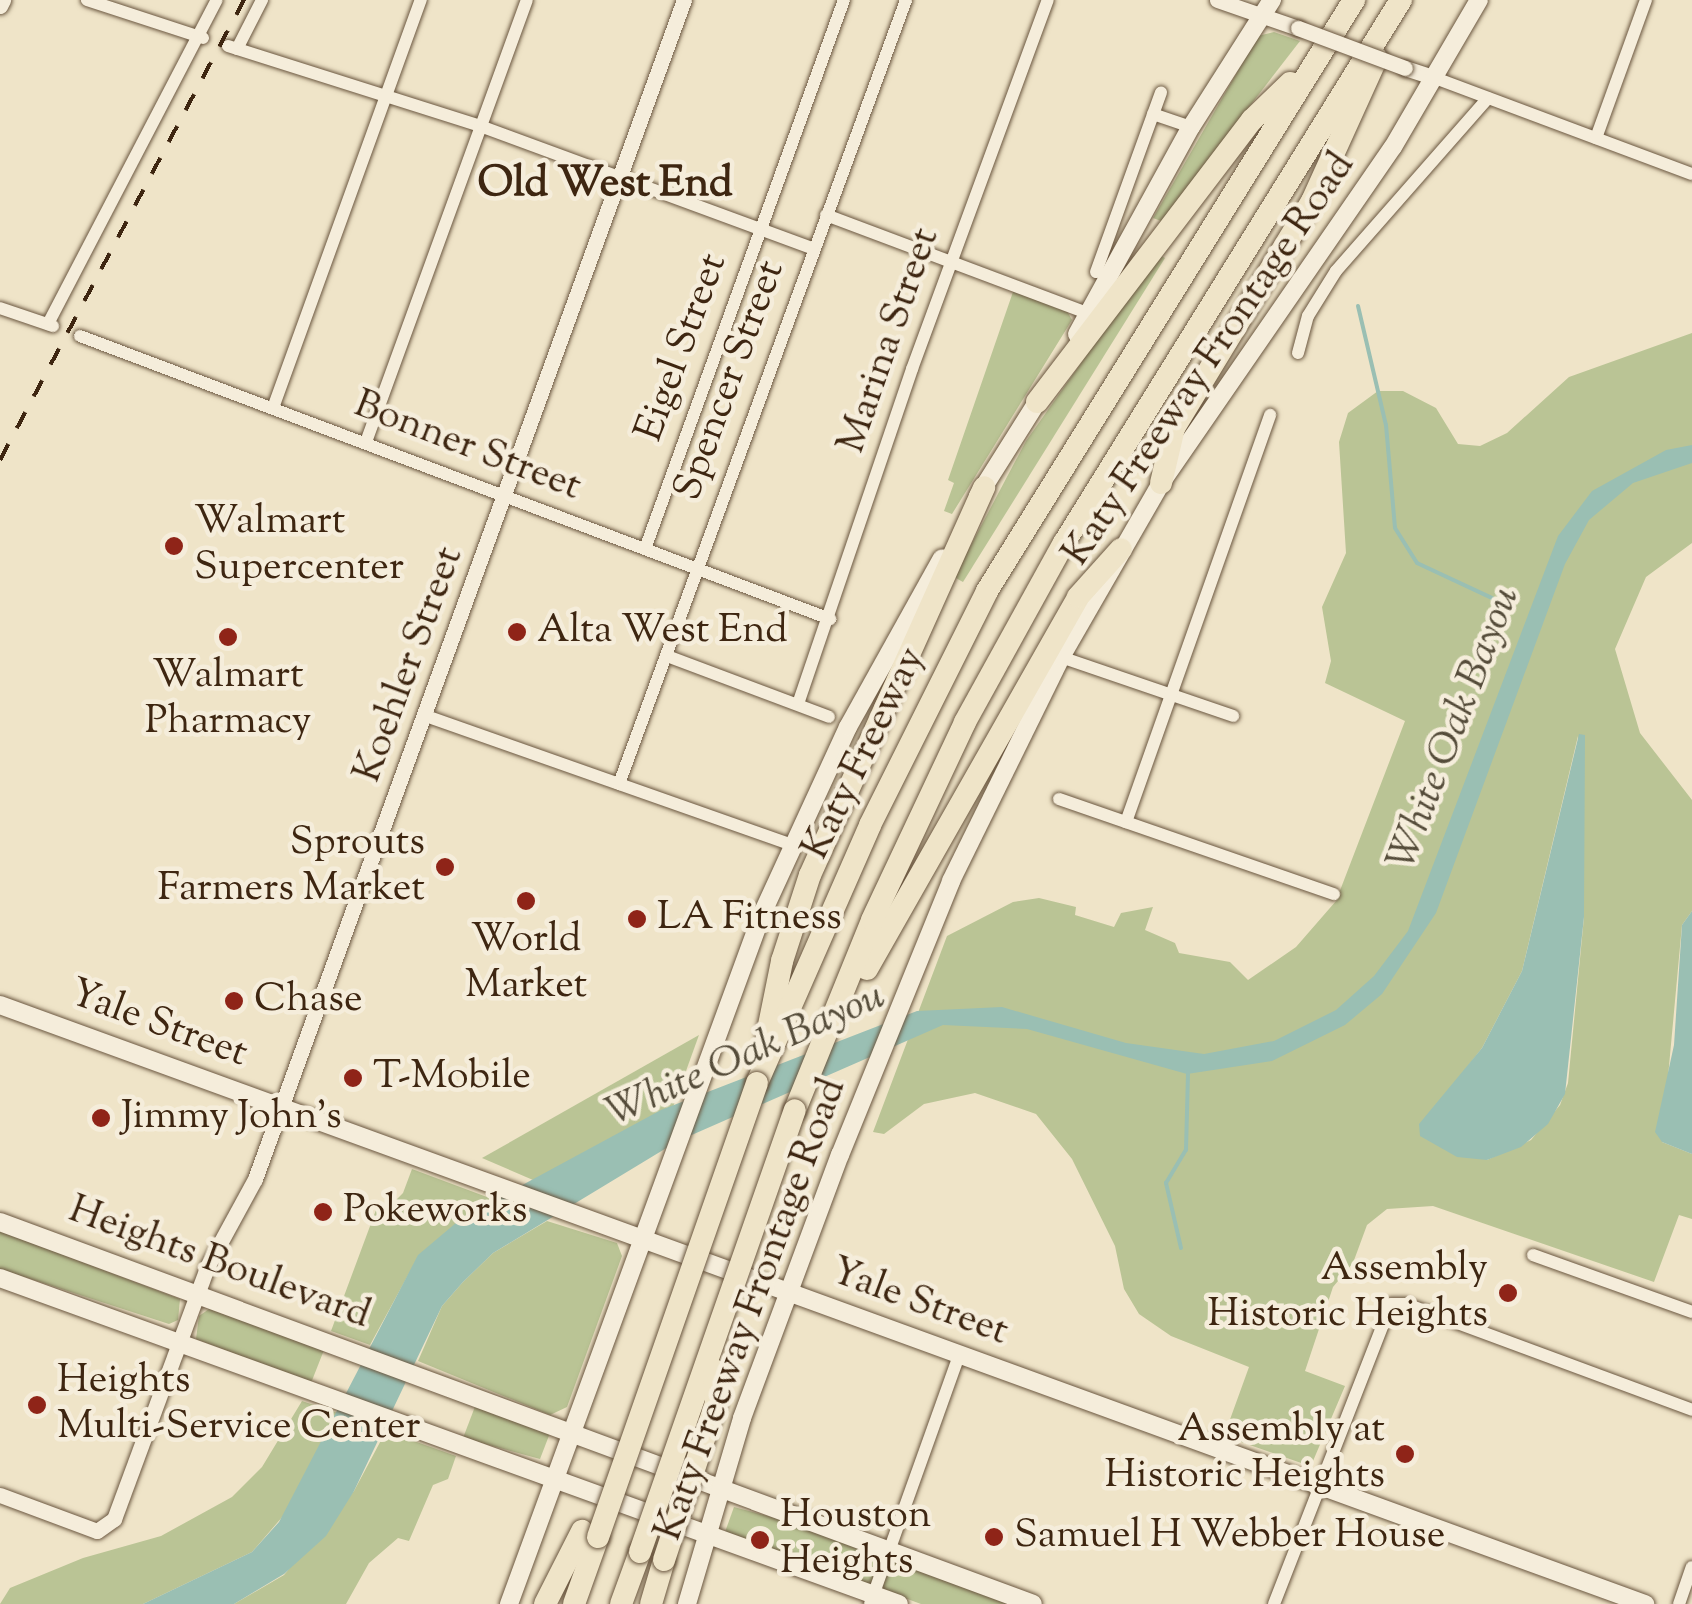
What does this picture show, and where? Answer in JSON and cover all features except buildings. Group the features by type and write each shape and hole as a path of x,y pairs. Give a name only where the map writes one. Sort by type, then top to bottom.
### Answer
{"highway":[{"name":"Katy Freeway","path":"590,1534 636,1431 757,1082 815,946 987,591 1354,0"},
{"name":"Katy Freeway","path":"622,1604 714,1356 795,1110 872,920 964,722 1040,584 1398,6"},
{"path":"1161,483 1174,428 1312,201 1356,117 1398,6"},
{"path":"1038,402 1252,120 1322,54"},
{"path":"757,1082 782,961 810,875 984,486"},
{"path":"795,1110 900,903 988,763 1078,597 1121,549"},
{"path":"651,1604 716,1403 714,1356"},
{"path":"545,1604 590,1534"},
{"path":"574,1604 590,1534"}],"main road":[{"name":"Katy Freeway Frontage Road","path":"687,1604 788,1292 840,1155 952,881 1061,657 1161,483 1435,78 1479,0"},
{"path":"509,1604 736,985 792,845 848,727 984,486 1089,314 1191,127 1268,8"},
{"name":"Yale Street","path":"0,1005 1645,1604"},
{"name":"Heights Boulevard","path":"0,1222 1033,1604"},
{"path":"0,1278 872,1599 899,1604"}],"street":[{"path":"86,0 200,37"},
{"path":"0,308 51,325 217,0"},
{"path":"262,0 233,47 480,126 814,249"},
{"path":"273,408 421,0"},
{"path":"366,442 527,0"},
{"name":"Koehler Street","path":"0,1495 89,1529 104,1528 114,1519 197,1293 243,1208 281,1108 684,0"},
{"name":"Eigel Street","path":"645,549 844,0"},
{"name":"Spencer Street","path":"619,784 906,0"},
{"name":"Marina Street","path":"798,704 952,261 1048,0"},
{"path":"1217,0 1268,8 1298,28 1692,174"},
{"path":"1596,138 1646,0"},
{"path":"1096,272 1161,92"},
{"path":"1298,353 1308,316 1336,272 1488,98"},
{"path":"1154,114 1191,127"},
{"path":"826,215 1089,314"},
{"name":"Bonner Street","path":"80,336 830,619"},
{"path":"1126,822 1270,415"},
{"path":"667,656 829,717"},
{"path":"1061,657 1233,716"},
{"path":"426,716 792,845"},
{"path":"1059,799 1334,894"},
{"path":"1533,1255 1692,1312"},
{"path":"1274,1604 1386,1310 1406,1304 1692,1410"},
{"path":"872,1599 960,1356"},
{"path":"1678,1604 1692,1567"}],"green space":[{"path":"1274,32 1300,41 1161,221 1153,218 1258,36"},
{"path":"1158,254 1165,258 963,582 954,577 1026,441"},
{"path":"1014,289 1067,311 1072,320 952,514 944,511 954,483 948,480"},
{"path":"1692,333 1692,543 1646,577 1615,649 1640,733 1692,800 1692,911 1682,925 1662,1142 1692,1154 1692,1219 1679,1215 1654,1282 1433,1206 1387,1209 1367,1225 1353,1263 1333,1287 1305,1371 1345,1386 1313,1461 1304,1464 1224,1436 1249,1367 1171,1336 1139,1314 1124,1289 1115,1246 1072,1159 1036,1114 975,1093 924,1104 884,1134 873,1132 947,936 1013,902 1039,898 1076,907 1075,915 1114,927 1121,913 1153,907 1145,930 1175,943 1179,953 1230,962 1248,980 1296,947 1336,901 1405,721 1325,683 1331,661 1322,607 1346,553 1339,442 1348,413 1378,391 1403,391 1436,408 1458,444 1480,446 1507,433 1569,377","holes":["1578,736 1584,917 1568,1083 1560,1105 1531,1140 1487,1160 1439,1103 1482,1048 1522,971"]},
{"path":"699,1035 673,1107 533,1180 482,1158"},
{"path":"412,1169 495,1200 419,1255 370,1345 331,1331 376,1210 389,1210 389,1200 393,1203 403,1193"},
{"path":"547,1221 617,1243 622,1256 567,1407 550,1415 418,1361 442,1306 463,1282 493,1253"},
{"path":"0,1231 180,1299 178,1320 169,1324 0,1269"},
{"path":"209,1309 324,1350 311,1383 196,1339 199,1316"},
{"path":"302,1401 338,1413 296,1501 252,1552 143,1604 0,1604 10,1588 83,1558 161,1536 232,1497 262,1467"},
{"path":"476,1404 550,1433 540,1459 463,1438"},
{"path":"386,1431 456,1456 448,1479 433,1485 409,1541 398,1538 369,1563 346,1604 234,1604 284,1575 354,1491"},
{"path":"734,1507 806,1526 1021,1604 921,1604 725,1532"}],"water":[{"path":"1692,445 1692,463 1633,483 1589,520 1565,564 1436,913 1382,994 1345,1025 1272,1061 1187,1074 1027,1029 943,1025 678,1141 493,1253 463,1282 442,1306 354,1491 326,1536 284,1574 234,1604 143,1604 252,1552 279,1522 418,1255 463,1217 661,1110 917,1011 1002,1007 1126,1043 1204,1054 1274,1041 1336,1010 1374,976 1408,931 1558,536 1592,491 1666,450"},
{"path":"1579,734 1585,735 1584,917 1565,1094 1548,1124 1521,1147 1487,1160 1457,1157 1420,1136 1419,1124 1482,1048 1522,971"},
{"path":"1692,911 1692,1154 1662,1142 1655,1132 1674,1045 1682,925"}],"waterway":[{"name":"White Oak Bayou","path":"1358,306 1386,425 1395,528 1417,563 1492,598"},
{"path":"1181,1248 1166,1183 1186,1150 1188,1072"}],"railway":[{"path":"0,460 244,0"}],"place":[{"name":"Walmart Supercenter","path":"174,546"},
{"name":"Alta West End","path":"517,632"},
{"name":"Walmart Pharmacy","path":"228,637"},
{"name":"Sprouts Farmers Market","path":"445,867"},
{"name":"World Market","path":"526,901"},
{"name":"LA Fitness","path":"637,919"},
{"name":"Chase","path":"234,1001"},
{"name":"T-Mobile","path":"353,1078"},
{"name":"Jimmy John's","path":"101,1118"},
{"name":"Pokeworks","path":"323,1212"},
{"name":"Assembly Historic Heights","path":"1508,1293"},
{"name":"Heights Multi-Service Center","path":"37,1405"},
{"name":"Assembly at Historic Heights","path":"1405,1454"},
{"name":"Samuel H Webber House","path":"994,1537"},
{"name":"Houston Heights","path":"760,1540"}],"district":[{"name":"Old West End","path":"605,185"}]}
